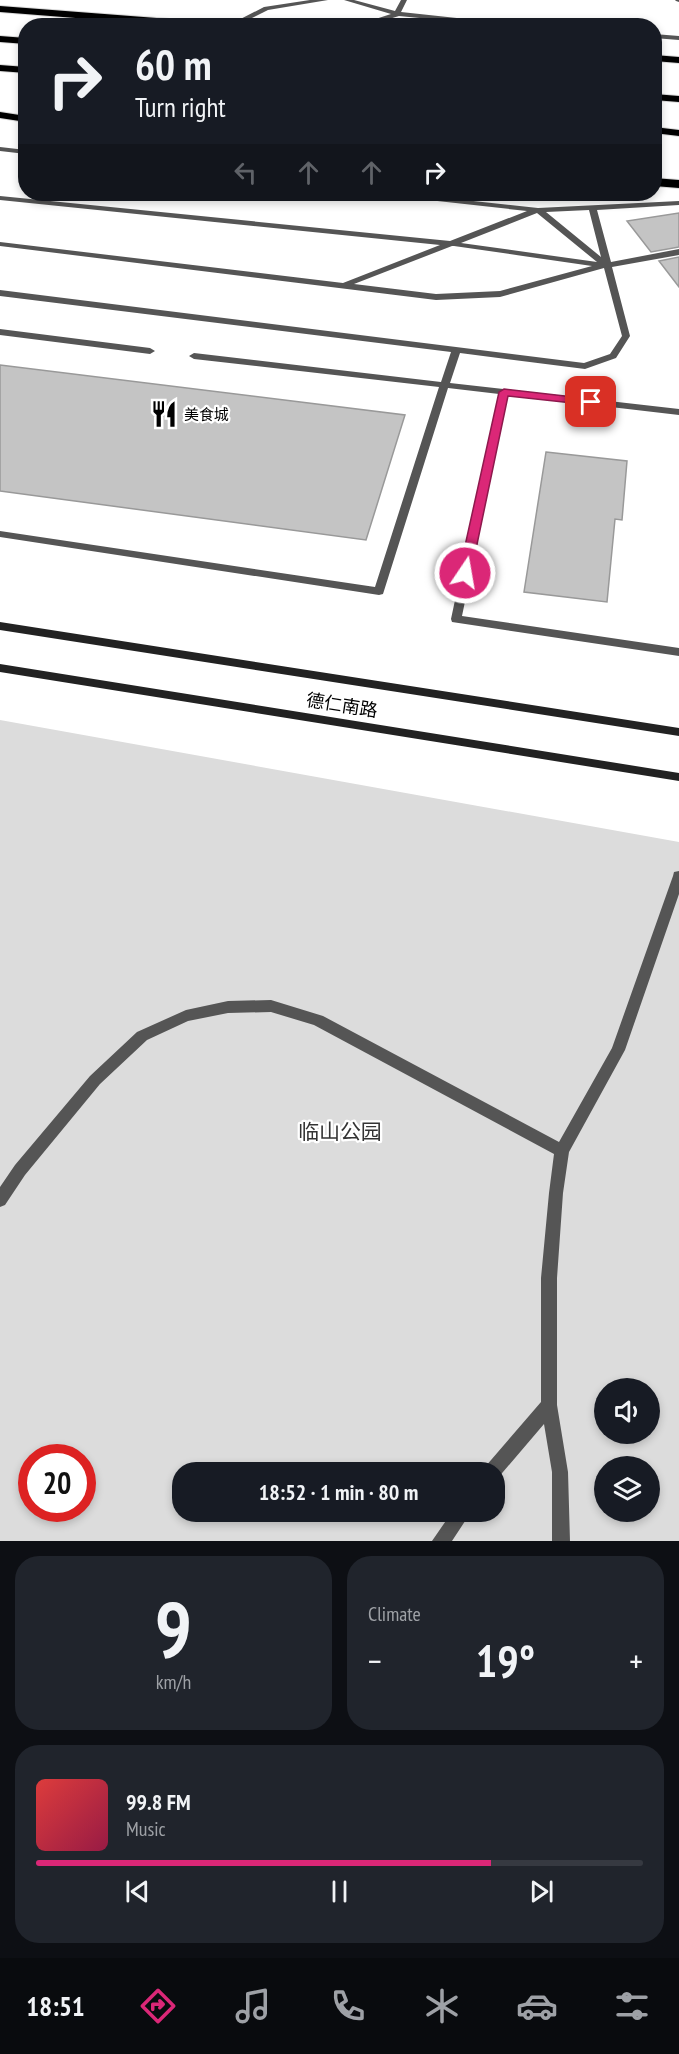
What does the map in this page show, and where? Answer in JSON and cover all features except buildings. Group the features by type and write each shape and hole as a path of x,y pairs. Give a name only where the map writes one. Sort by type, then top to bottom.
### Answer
{"highway":[{"path":"0,9 118,18"},
{"path":"0,39 18,40"},
{"path":"662,59 679,60"},
{"path":"0,68 18,69"},
{"path":"662,98 679,99"},
{"path":"0,115 18,118"},
{"path":"662,131 679,133"},
{"path":"662,183 679,184"}],"main road":[{"name":"德仁南路","path":"0,626 679,732"},
{"name":"德仁南路","path":"0,668 679,777"}],"street":[{"path":"246,18 266,8 324,0"},
{"path":"347,0 397,14 441,18"},
{"path":"384,18 397,14 404,0"},
{"path":"662,37 679,38"},
{"path":"0,149 18,151"},
{"path":"0,198 18,200"},
{"path":"30,201 454,244 607,265"},
{"path":"456,201 538,210 679,203"},
{"path":"0,293 585,366 613,356 626,336 592,207"},
{"path":"344,285 538,210"},
{"path":"538,210 607,265"},
{"path":"0,244 436,297 500,294 607,265 679,252"},
{"path":"0,332 150,351"},
{"path":"0,534 379,591 456,350"},
{"path":"194,356 679,412"},
{"path":"504,392 456,619 679,652"},
{"path":"561,1541 560,1472 549,1405 549,1278 562,1151 618,1050 679,876"},
{"path":"0,1200 20,1170 95,1080 142,1036 186,1016 228,1006 271,1006 318,1020 562,1151"},
{"path":"500,1462 549,1405"},
{"path":"441,1541 455,1522"}],"green space":[{"name":"临山公园","path":"0,720 679,842 679,1541 0,1541"}],"place":[{"name":"美食城","path":"164,414"}],"route":[{"path":"465,573 504,392 591,402"}]}
